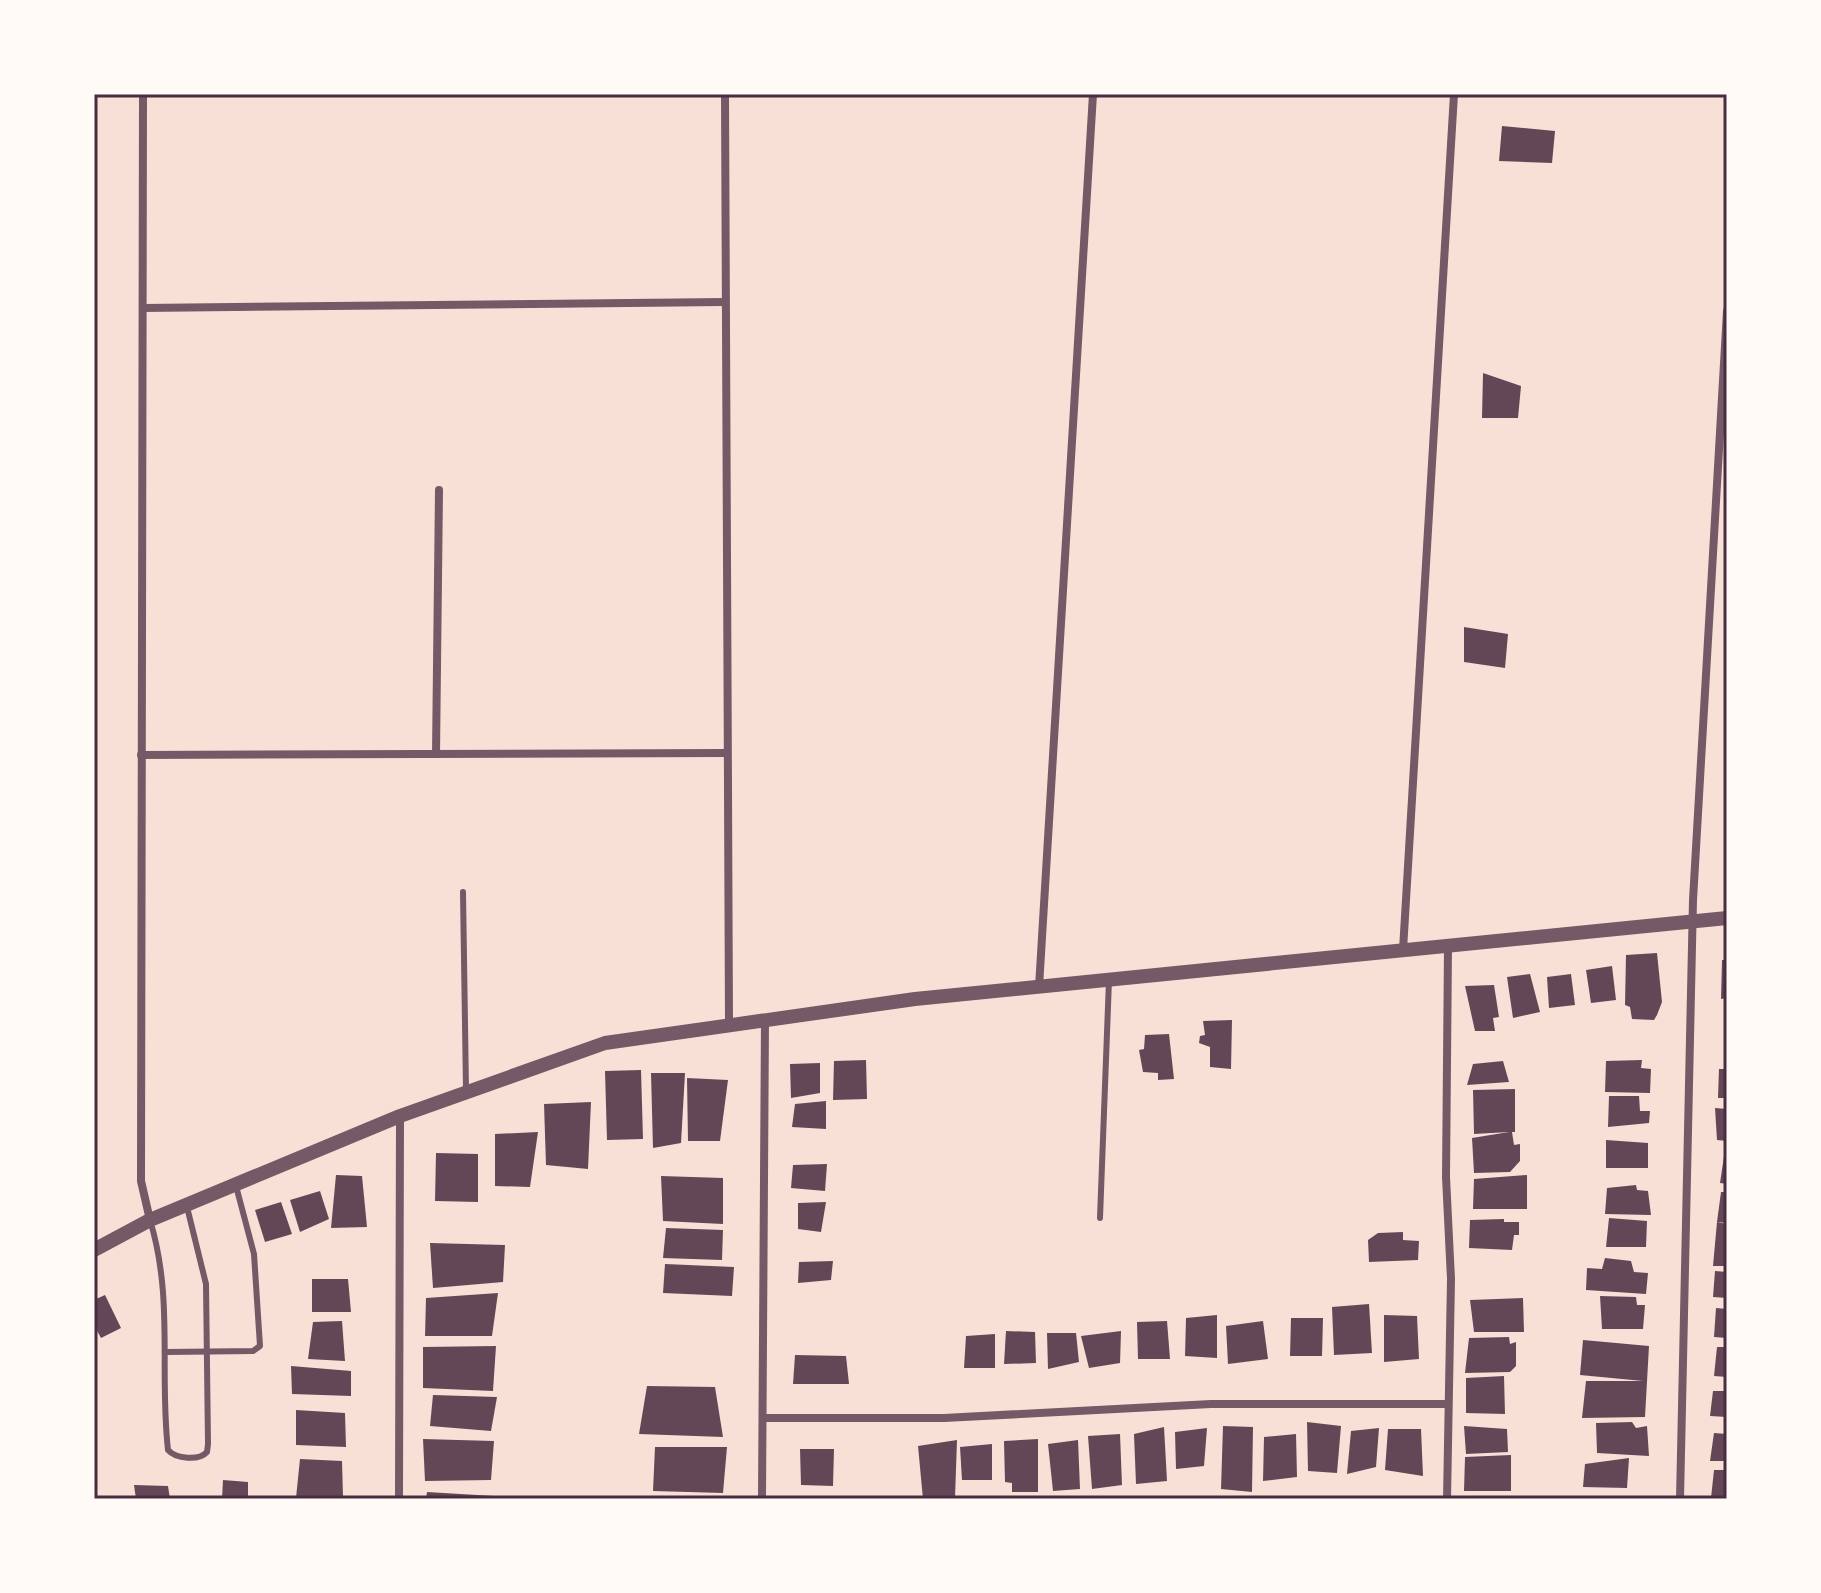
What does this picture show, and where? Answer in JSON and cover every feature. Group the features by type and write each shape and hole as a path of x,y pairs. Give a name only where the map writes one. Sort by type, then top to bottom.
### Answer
{"street":[{"path":"143,94 141,1181 150,1220"},
{"path":"725,94 729,1023"},
{"path":"1039,987 1093,94"},
{"path":"1403,950 1454,94"},
{"path":"143,308 725,302"},
{"path":"1680,1499 1692,921 1727,311"},
{"path":"436,754 439,490"},
{"path":"141,755 726,753"},
{"path":"94,1250 186,1204 400,1116 605,1043 729,1023 1039,987 1727,918"},
{"path":"1447,1499 1451,1279 1446,1177 1448,946"},
{"path":"762,1499 765,1019"},
{"path":"399,1499 400,1116"},
{"path":"763,1418 944,1418 1211,1404 1448,1404"}],"lane":[{"path":"463,892 466,1090"},
{"path":"1100,1218 1109,980"},
{"path":"167,1352 253,1351 260,1346 254,1254 235,1183"},
{"path":"150,1220 159,1249 166,1301 168,1450 177,1456 199,1458 207,1452 208,1444 206,1284 196,1231 186,1204"}],"building":[{"path":"1502,126 1555,131 1552,163 1499,161"},
{"path":"1483,373 1521,386 1518,418 1482,418"},
{"path":"1464,627 1508,634 1505,668 1464,662"},
{"path":"1657,953 1662,1002 1654,1020 1632,1019 1630,1007 1625,1005 1626,955"},
{"path":"1722,960 1727,960 1727,998 1721,999"},
{"path":"1612,966 1616,1000 1591,1003 1586,970"},
{"path":"1530,974 1540,1012 1513,1018 1507,977"},
{"path":"1571,974 1575,1005 1549,1008 1547,977"},
{"path":"1494,985 1499,1017 1493,1018 1495,1031 1475,1031 1465,986"},
{"path":"1232,1020 1231,1069 1210,1067 1210,1047 1199,1043 1200,1036 1205,1035 1203,1021"},
{"path":"1169,1034 1174,1079 1158,1080 1158,1073 1143,1072 1139,1050 1144,1049 1145,1035"},
{"path":"866,1060 867,1099 833,1100 834,1061"},
{"path":"1642,1060 1641,1068 1651,1069 1650,1093 1605,1092 1606,1061"},
{"path":"1503,1061 1509,1082 1467,1085 1473,1064"},
{"path":"820,1063 820,1093 791,1098 790,1064"},
{"path":"1719,1069 1727,1069 1727,1098 1718,1098"},
{"path":"641,1070 643,1139 607,1140 605,1071"},
{"path":"651,1073 685,1073 681,1143 653,1148"},
{"path":"687,1078 728,1080 720,1141 688,1141"},
{"path":"1515,1089 1515,1132 1512,1132 1514,1145 1520,1144 1520,1161 1510,1172 1474,1173 1472,1138 1509,1132 1474,1134 1473,1090"},
{"path":"1609,1096 1639,1096 1640,1111 1650,1111 1649,1123 1608,1127"},
{"path":"826,1101 826,1129 792,1127 795,1104"},
{"path":"591,1102 588,1169 546,1165 544,1104"},
{"path":"1715,1108 1727,1109 1727,1141 1717,1140"},
{"path":"538,1132 530,1187 495,1186 495,1134"},
{"path":"1606,1140 1648,1143 1648,1168 1606,1168"},
{"path":"436,1153 478,1154 478,1202 435,1201"},
{"path":"1724,1156 1727,1156 1727,1184 1720,1183"},
{"path":"827,1164 825,1191 791,1188 793,1165"},
{"path":"336,1175 362,1176 367,1227 331,1228"},
{"path":"1527,1175 1527,1209 1473,1209 1474,1179"},
{"path":"661,1176 723,1178 723,1224 663,1221"},
{"path":"1636,1185 1637,1190 1648,1191 1651,1215 1605,1214 1607,1188"},
{"path":"320,1191 329,1219 300,1232 290,1200"},
{"path":"1721,1192 1727,1192 1727,1223 1717,1222"},
{"path":"281,1202 292,1234 265,1242 255,1210"},
{"path":"826,1202 821,1232 798,1229 798,1203"},
{"path":"1609,1218 1647,1221 1646,1247 1606,1247"},
{"path":"1504,1219 1504,1222 1519,1222 1519,1235 1514,1235 1512,1250 1469,1248 1470,1220"},
{"path":"1717,1222 1727,1224 1727,1266 1713,1266"},
{"path":"666,1228 723,1230 722,1260 663,1258"},
{"path":"1403,1232 1403,1240 1419,1241 1418,1260 1369,1262 1368,1240 1378,1233"},
{"path":"430,1243 505,1245 503,1282 433,1288"},
{"path":"1605,1258 1631,1261 1634,1272 1648,1273 1646,1294 1586,1290 1587,1268 1602,1269"},
{"path":"833,1261 831,1280 798,1283 799,1262"},
{"path":"665,1264 734,1267 732,1296 663,1293"},
{"path":"1715,1271 1727,1272 1727,1298 1713,1297"},
{"path":"312,1279 348,1279 351,1312 312,1312"},
{"path":"498,1293 492,1336 425,1336 426,1298"},
{"path":"105,1295 121,1328 101,1338 94,1325 94,1300"},
{"path":"1600,1296 1636,1297 1637,1305 1645,1305 1643,1329 1602,1329"},
{"path":"1523,1298 1524,1332 1474,1332 1470,1300"},
{"path":"1369,1304 1372,1353 1334,1355 1332,1307"},
{"path":"1716,1308 1727,1309 1727,1338 1714,1337"},
{"path":"1217,1315 1217,1358 1185,1356 1186,1318"},
{"path":"1384,1315 1417,1316 1419,1359 1384,1362"},
{"path":"1291,1318 1323,1318 1322,1356 1290,1356"},
{"path":"342,1321 345,1361 308,1359 313,1322"},
{"path":"1167,1321 1170,1359 1138,1359 1137,1322"},
{"path":"1263,1321 1268,1359 1228,1364 1226,1326"},
{"path":"1006,1331 1035,1332 1036,1363 1004,1364"},
{"path":"1121,1331 1120,1363 1089,1368 1081,1336"},
{"path":"1047,1333 1076,1333 1079,1362 1048,1369"},
{"path":"995,1334 995,1368 964,1368 966,1336"},
{"path":"1509,1337 1510,1344 1516,1342 1516,1366 1510,1372 1465,1373 1469,1338"},
{"path":"1583,1340 1649,1346 1645,1417 1582,1418 1586,1381 1643,1381 1580,1375"},
{"path":"496,1346 493,1391 423,1388 423,1347"},
{"path":"1717,1347 1727,1347 1727,1377 1714,1376"},
{"path":"795,1355 846,1356 849,1384 793,1384"},
{"path":"291,1366 351,1371 351,1396 292,1394"},
{"path":"1504,1376 1505,1414 1466,1413 1466,1378"},
{"path":"647,1386 715,1387 723,1437 639,1434"},
{"path":"1713,1391 1727,1391 1727,1417 1710,1416"},
{"path":"433,1395 497,1397 491,1431 430,1426"},
{"path":"296,1410 345,1413 346,1447 296,1445"},
{"path":"1307,1422 1341,1426 1337,1473 1308,1471"},
{"path":"1632,1422 1636,1428 1647,1426 1649,1456 1597,1453 1596,1423"},
{"path":"1223,1426 1253,1427 1252,1492 1221,1489"},
{"path":"1464,1426 1507,1429 1508,1452 1466,1454"},
{"path":"1164,1427 1167,1481 1136,1484 1134,1434"},
{"path":"1207,1428 1204,1466 1176,1469 1175,1432"},
{"path":"1379,1428 1376,1467 1347,1474 1351,1431"},
{"path":"1388,1429 1421,1429 1423,1476 1385,1470"},
{"path":"1714,1433 1727,1434 1727,1461 1710,1461"},
{"path":"1120,1434 1122,1485 1092,1489 1088,1436"},
{"path":"1296,1434 1297,1477 1263,1481 1264,1437"},
{"path":"423,1439 494,1441 491,1480 425,1481"},
{"path":"1038,1439 1038,1492 1012,1492 1012,1483 1005,1482 1004,1441"},
{"path":"957,1440 955,1498 923,1499 918,1446"},
{"path":"1078,1440 1080,1489 1053,1491 1048,1444"},
{"path":"992,1444 992,1480 962,1480 960,1447"},
{"path":"655,1447 727,1447 723,1493 653,1491"},
{"path":"800,1449 834,1449 833,1486 801,1485"},
{"path":"1511,1455 1511,1491 1464,1491 1465,1457"},
{"path":"1629,1458 1627,1488 1583,1487 1585,1464"},
{"path":"300,1459 342,1461 343,1497 296,1498"},
{"path":"1714,1470 1727,1470 1727,1499 1711,1498"},
{"path":"223,1480 248,1482 248,1499 222,1499"},
{"path":"134,1485 168,1486 170,1499 136,1499"},
{"path":"427,1492 494,1496 494,1499 426,1499"}]}
